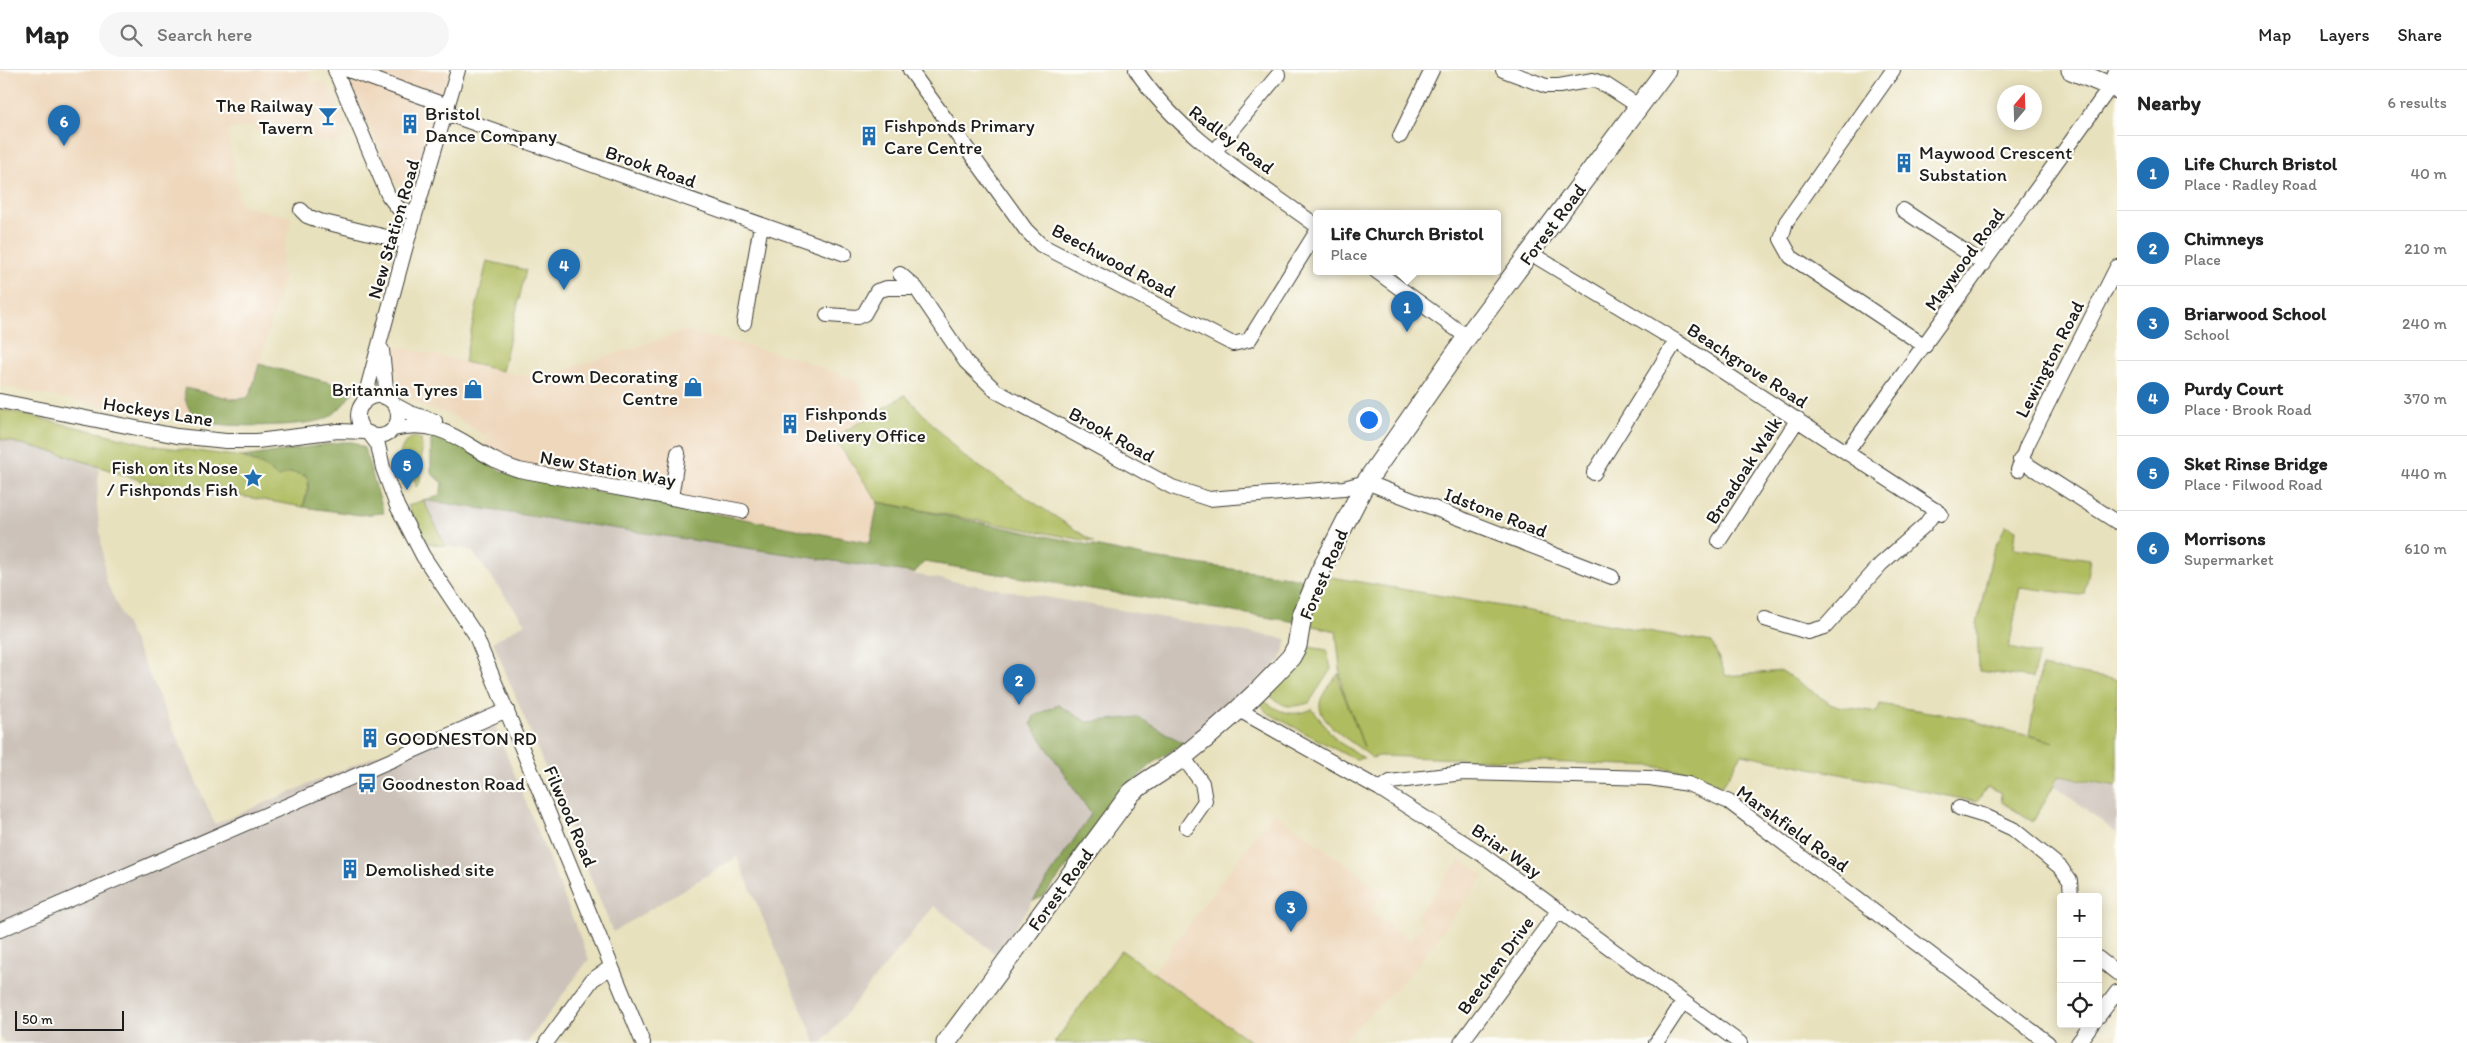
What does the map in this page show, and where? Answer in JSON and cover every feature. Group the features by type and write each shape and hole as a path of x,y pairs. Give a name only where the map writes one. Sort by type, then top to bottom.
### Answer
{"main road":[{"name":"Forest Road","path":"946,1043 1130,793 1146,780 1182,758 1239,710 1267,683 1297,646 1302,616 1320,572 1366,482 1467,337 1666,70"},
{"path":"2071,70 2115,82"}],"street":[{"path":"335,70 388,195 398,208 416,214"},
{"name":"Brook Road","path":"348,70 446,110 845,254"},
{"name":"New Station Road","path":"361,408 407,242 458,70"},
{"name":"Beechwood Road","path":"910,70 1026,230 1040,245 1233,344 1249,340 1313,237"},
{"name":"Radley Road","path":"1136,70 1152,95 1173,118 1313,223"},
{"path":"1400,136 1432,70"},
{"path":"1504,70 1546,86 1558,86 1593,80 1606,85 1640,107"},
{"path":"1893,70 1786,222 1781,239 1791,256 1925,346"},
{"path":"1215,151 1278,75"},
{"name":"Maywood Road","path":"1847,452 2115,82"},
{"path":"301,210 307,216 320,221 407,242"},
{"path":"1902,210 1984,264"},
{"path":"744,322 761,225"},
{"name":"Beachgrove Road","path":"1530,253 1676,341 1939,512 1881,564 1825,627 1808,632 1765,619"},
{"name":"Lewington Road","path":"2117,268 2019,465 2117,522"},
{"name":"Brook Road","path":"900,274 910,280 966,362 996,391 1172,487 1208,499 1344,488 1366,482"},
{"path":"1382,275 1467,337"},
{"path":"827,315 857,317 864,314 877,291 887,288 916,288"},
{"name":"New Station Road","path":"381,341 386,388 393,404"},
{"path":"1594,473 1676,341"},
{"path":"378,397 393,404 398,417 392,430 381,436 368,433 361,425 361,408 368,399 378,397"},
{"name":"Hockeys Lane","path":"0,401 199,438 246,442 338,431 368,433"},
{"name":"New Station Way","path":"393,404 406,412 448,426 493,459 519,470 742,511"},
{"name":"Hockeys Lane","path":"310,435 341,424 361,408"},
{"name":"Broadoak Walk","path":"1720,541 1798,419"},
{"name":"New Station Way","path":"392,430 409,426 434,427 451,433 474,446"},
{"name":"Filwood Road","path":"386,476 387,454 392,430"},
{"name":"Filwood Road","path":"368,433 378,445 386,476 397,506 423,556 474,634 643,1043"},
{"path":"671,498 678,453"},
{"name":"Idstone Road","path":"1366,482 1612,578"},
{"path":"0,930 507,710"},
{"name":"Briar Way","path":"1239,710 1380,789 1480,853 1740,1043"},
{"path":"1182,758 1202,783 1204,801 1187,827"},
{"name":"Marshfield Road","path":"1380,789 1390,782 1463,773 1650,778 1688,784 1729,802 2048,1043"},
{"path":"1959,808 1985,816 2013,829 2062,868 2070,881 2071,893"},
{"name":"Beechen Drive","path":"1461,1043 1559,910"},
{"path":"2102,961 2117,973"},
{"path":"546,1043 592,980 611,967"},
{"path":"2102,1012 2117,992"},
{"path":"1656,1043 1683,1002"},
{"path":"2078,1043 2089,1028"}],"shaded area":[{"path":"0,70 309,70 312,80 327,84 351,136 333,143 255,131 254,126 227,130 240,205 291,217 280,271 285,273 242,425 207,423 114,408 0,386"},
{"path":"342,70 450,70 411,195 396,182"},
{"path":"685,331 793,357 857,381 873,414 835,438 878,502 870,543 508,474 477,454 488,438 454,416 421,405 405,392 397,381 392,361 392,345 537,379"},
{"path":"0,439 55,452 99,466 97,505 106,581 215,824 488,708 589,959 527,1043 5,1043 0,1037"},
{"path":"423,500 855,564 1287,639 1281,660 1183,743 1138,717 1087,722 1066,709 1054,706 1034,716 1031,724 1091,814 997,955 934,906 822,1043 816,1043 737,857 613,932 493,642 525,623 472,551 446,546"},
{"path":"2060,777 2117,787 2117,833 2055,786"},
{"path":"1274,812 1383,892 1370,912 1410,940 1425,924 1416,917 1460,859 1484,876 1410,974 1340,1043 1054,1043 1121,950 1153,972"}],"green space":[{"path":"487,261 526,270 502,371 464,362"},
{"path":"259,364 354,389 342,406 330,416 325,419 302,423 265,426 228,425 200,419 189,408 185,399 185,388 233,399 247,398 251,392"},
{"path":"905,395 963,456 1094,542 878,502 834,438"},
{"path":"0,409 156,446 243,457 270,470 301,473 309,480 303,507 176,485 148,483 55,452 0,439"},
{"path":"431,434 477,454 501,471 513,475 870,543 878,502 1153,558 1311,580 1296,622 924,562 914,573 423,500 436,497 441,492 442,483 431,473"},
{"path":"414,437 421,439 422,447 420,483 416,487 415,479 402,485 399,465 399,458 404,445"},
{"path":"353,442 364,448 384,513 360,515 303,507 308,487 306,476 290,472 278,478 263,465 243,457"},
{"path":"423,500 446,546 427,543 408,506"},
{"path":"2006,525 2016,530 2014,548 2090,559 2084,594 2079,595 2020,587 2009,648 2039,654 2032,678 1979,671 1977,624 1993,551"},
{"path":"1325,576 1712,642 1726,676 1782,671 1832,705 1877,712 1880,704 1966,718 1993,727 2054,742 2029,735 2041,667 2117,680 2117,786 2059,776 2033,822 2002,802 2001,792 1987,787 1977,802 1742,754 1722,786 1694,773 1652,766 1379,756 1372,758 1332,727 1321,711 1320,703 1323,696 1339,673 1340,685 1364,747 1342,687 1336,631 1309,625"},
{"path":"1303,646 1327,650 1331,669 1309,703 1296,706 1284,705 1269,695 1270,690"},
{"path":"1264,701 1281,711 1292,713 1305,712 1312,709 1337,741 1364,758 1355,759 1346,755 1266,712 1261,703"},
{"path":"1058,705 1087,722 1138,717 1183,743 1152,764 1139,776 1044,896 1033,901 1091,814 1031,724 1034,716"},
{"path":"1121,950 1253,1043 1054,1043"}],"place":[{"name":"The Railway Tavern","path":"328,116"},
{"name":"Bristol Dance Company","path":"410,124"},
{"name":"Fishponds Primary Care Centre","path":"869,136"},
{"name":"Morrisons","path":"64,146"},
{"name":"Maywood Crescent Substation","path":"1904,163"},
{"name":"Purdy Court","path":"564,290"},
{"name":"Life Church Bristol","path":"1407,332"},
{"name":"Crown Decorating Centre","path":"693,387"},
{"name":"Britannia Tyres","path":"473,389"},
{"name":"Fishponds Delivery Office","path":"790,424"},
{"name":"Fish on its Nose / Fishponds Fish","path":"253,478"},
{"name":"Sket Rinse Bridge","path":"407,490"},
{"name":"Chimneys","path":"1019,705"},
{"name":"GOODNESTON RD","path":"370,738"},
{"name":"Goodneston Road","path":"367,783"},
{"name":"Demolished site","path":"350,869"},
{"name":"Briarwood School","path":"1291,932"}]}
